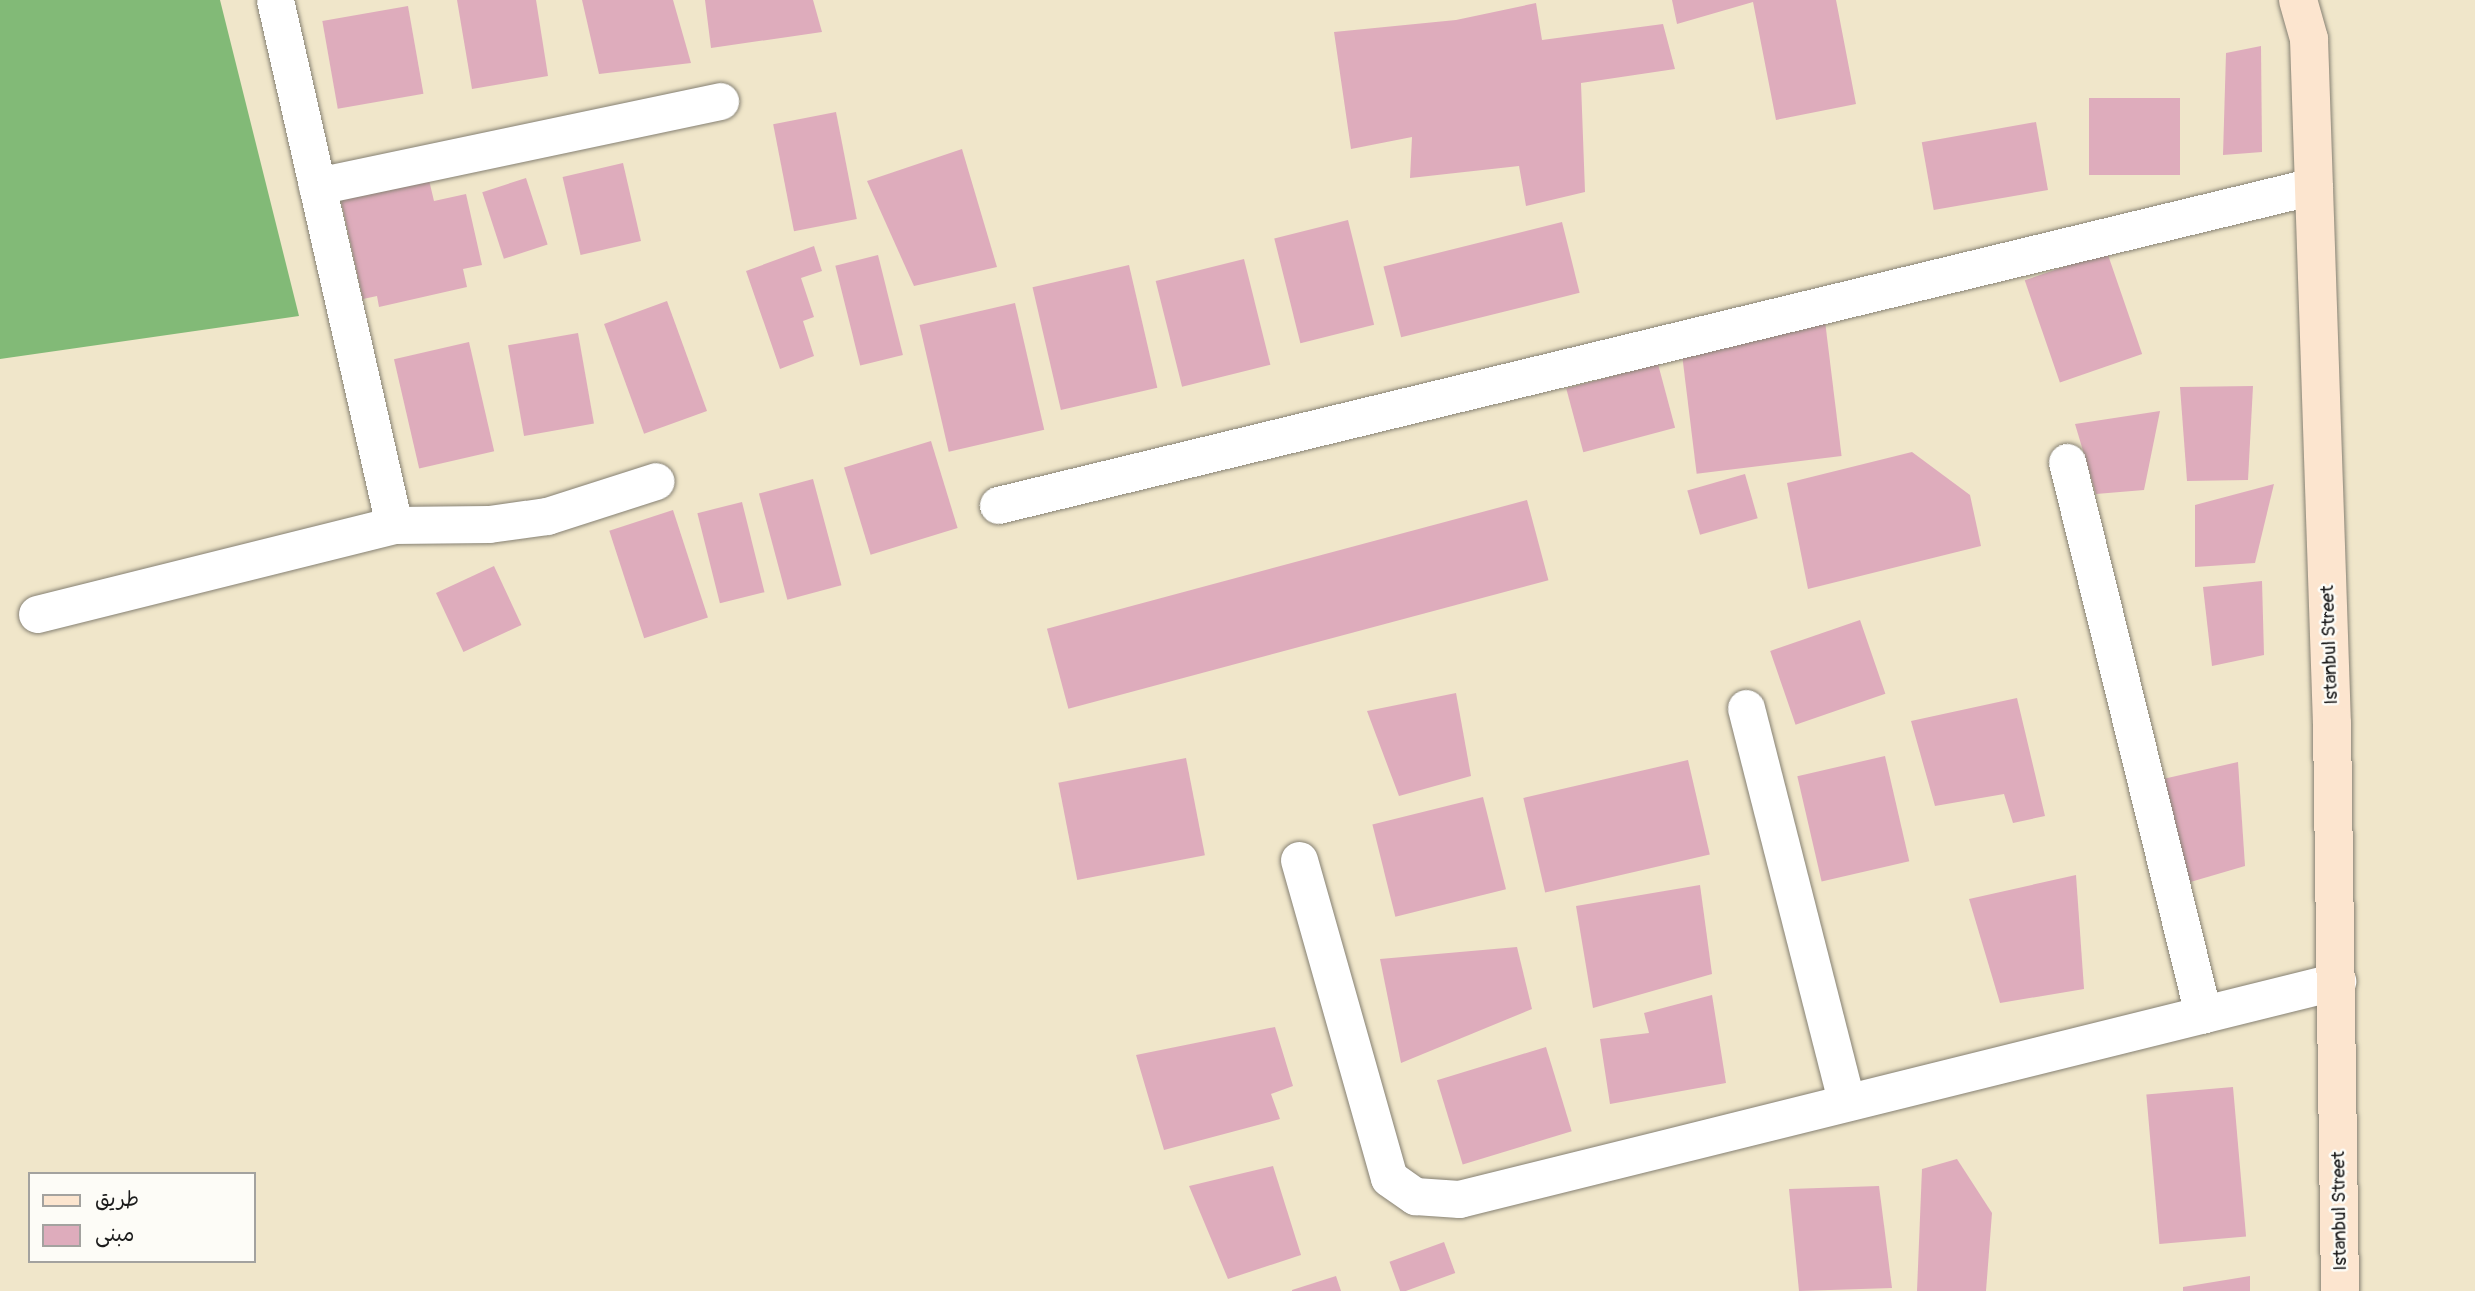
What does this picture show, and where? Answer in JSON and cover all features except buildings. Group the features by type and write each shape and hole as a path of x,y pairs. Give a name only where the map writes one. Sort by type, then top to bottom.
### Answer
{"street":[{"path":"275,0 394,525"},
{"name":"Istanbul Street","path":"2298,0 2309,39 2314,186 2337,981 2340,1291"},
{"path":"317,186 720,101"},
{"path":"998,505 2314,186"},
{"path":"2067,462 2203,1014"},
{"path":"37,614 394,525 489,524 547,516 656,481"},
{"path":"1746,708 1846,1101"},
{"path":"1299,860 1389,1178 1415,1196 1459,1199 2337,981"}],"green space":[{"path":"0,0 220,0 299,316 0,359"}]}
